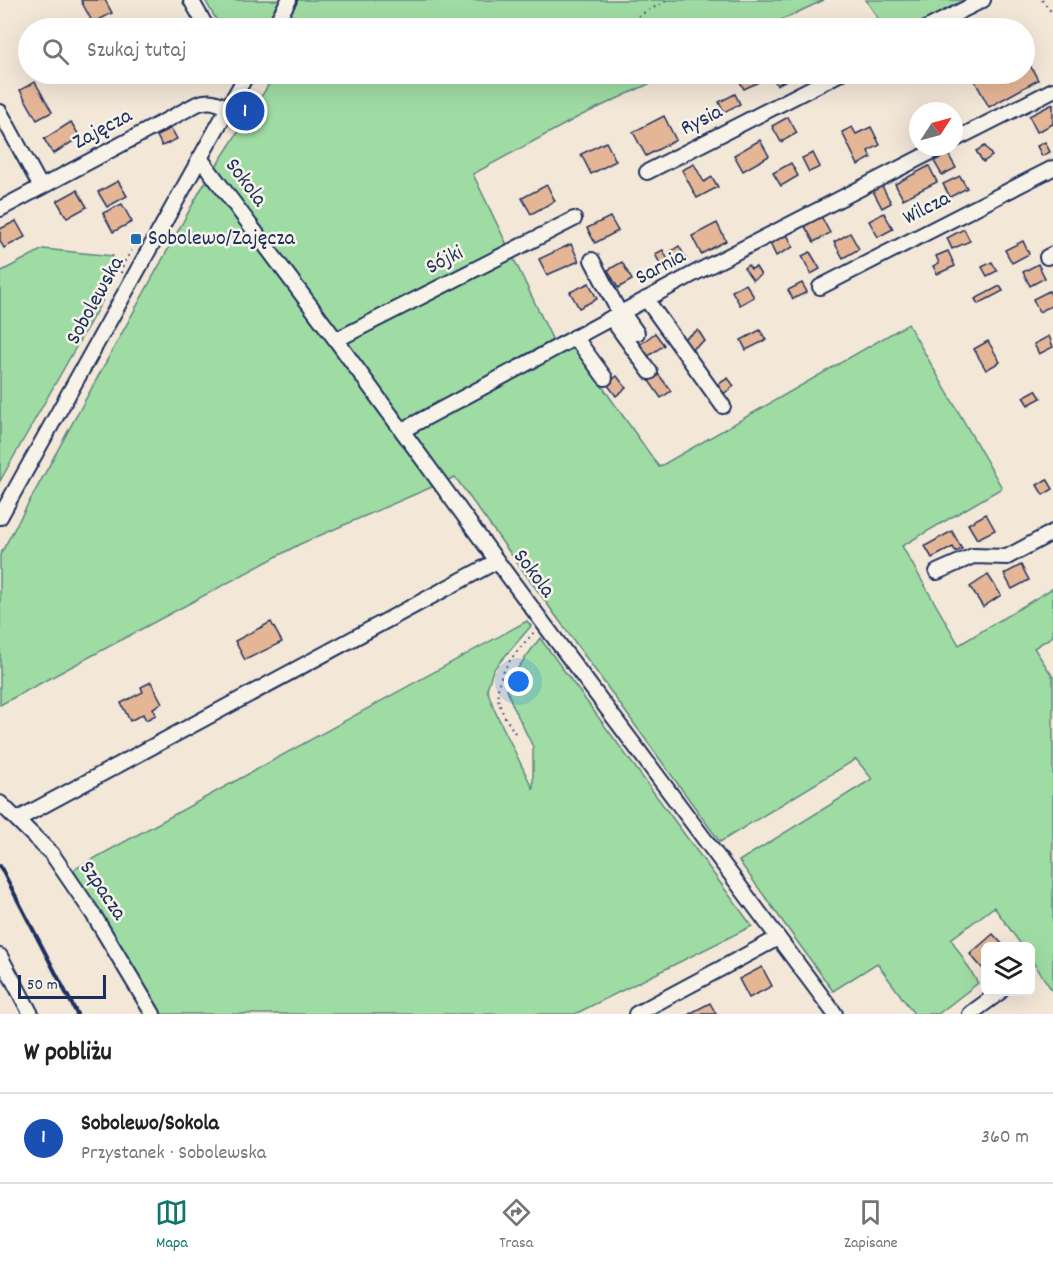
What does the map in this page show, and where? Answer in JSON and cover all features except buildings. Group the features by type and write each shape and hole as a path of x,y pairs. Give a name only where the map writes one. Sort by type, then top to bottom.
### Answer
{"street":[{"path":"191,0 201,18"},
{"path":"279,18 289,0"},
{"path":"947,18 982,0"},
{"path":"967,8 974,18"},
{"name":"Sobolewska","path":"0,518 241,84"},
{"name":"Rysia","path":"647,172 819,84"},
{"path":"963,135 1053,90"},
{"name":"Zajęcza","path":"0,209 197,104 213,101 228,108"},
{"path":"0,112 41,187"},
{"name":"Sarnia","path":"403,430 646,299 924,156"},
{"name":"Sokola","path":"200,158 835,1014"},
{"name":"Wilcza","path":"820,287 1053,168"},
{"name":"Sójki","path":"336,340 574,219"},
{"path":"592,260 618,315 650,372"},
{"path":"646,299 723,406"},
{"path":"618,315 637,333"},
{"path":"575,337 605,378"},
{"path":"937,572 973,556 1007,557 1053,532"},
{"path":"18,819 497,561"},
{"name":"Szpacza","path":"0,803 52,854 87,906 153,1014"},
{"path":"636,1014 778,938"},
{"path":"0,956 31,1014"},
{"path":"970,1014 995,996"}],"path":[{"path":"638,16 668,0"},
{"path":"1042,0 1053,14"},
{"path":"515,733 500,707 497,682 516,653 543,622"}],"green space":[{"path":"205,0 824,0 785,18 215,18"},
{"path":"866,0 969,0 932,18 878,18"},
{"path":"267,84 649,84 580,116 473,174 559,353 575,348 659,467 908,324 1002,488 902,546 959,645 1053,588 1053,636 1034,648 1053,677 1053,992 1035,965 1035,942 1019,942 994,907 951,939 978,983 938,1014 914,1014 877,963 833,991 739,861 872,779 856,759 720,842 455,477 300,544 0,705 0,555 200,191 268,86"},
{"path":"43,249 113,256 106,294 0,481 0,272"},
{"path":"527,621 531,626 493,670 487,689 494,709 533,789 533,747 507,690 512,676 540,638 752,926 575,1014 162,1014 73,870"}],"railway":[{"path":"0,866 77,1014"}],"place":[{"name":"Sobolewo/Sokola","path":"245,111"},
{"name":"Sobolewo/Zajęcza","path":"136,239"}]}
